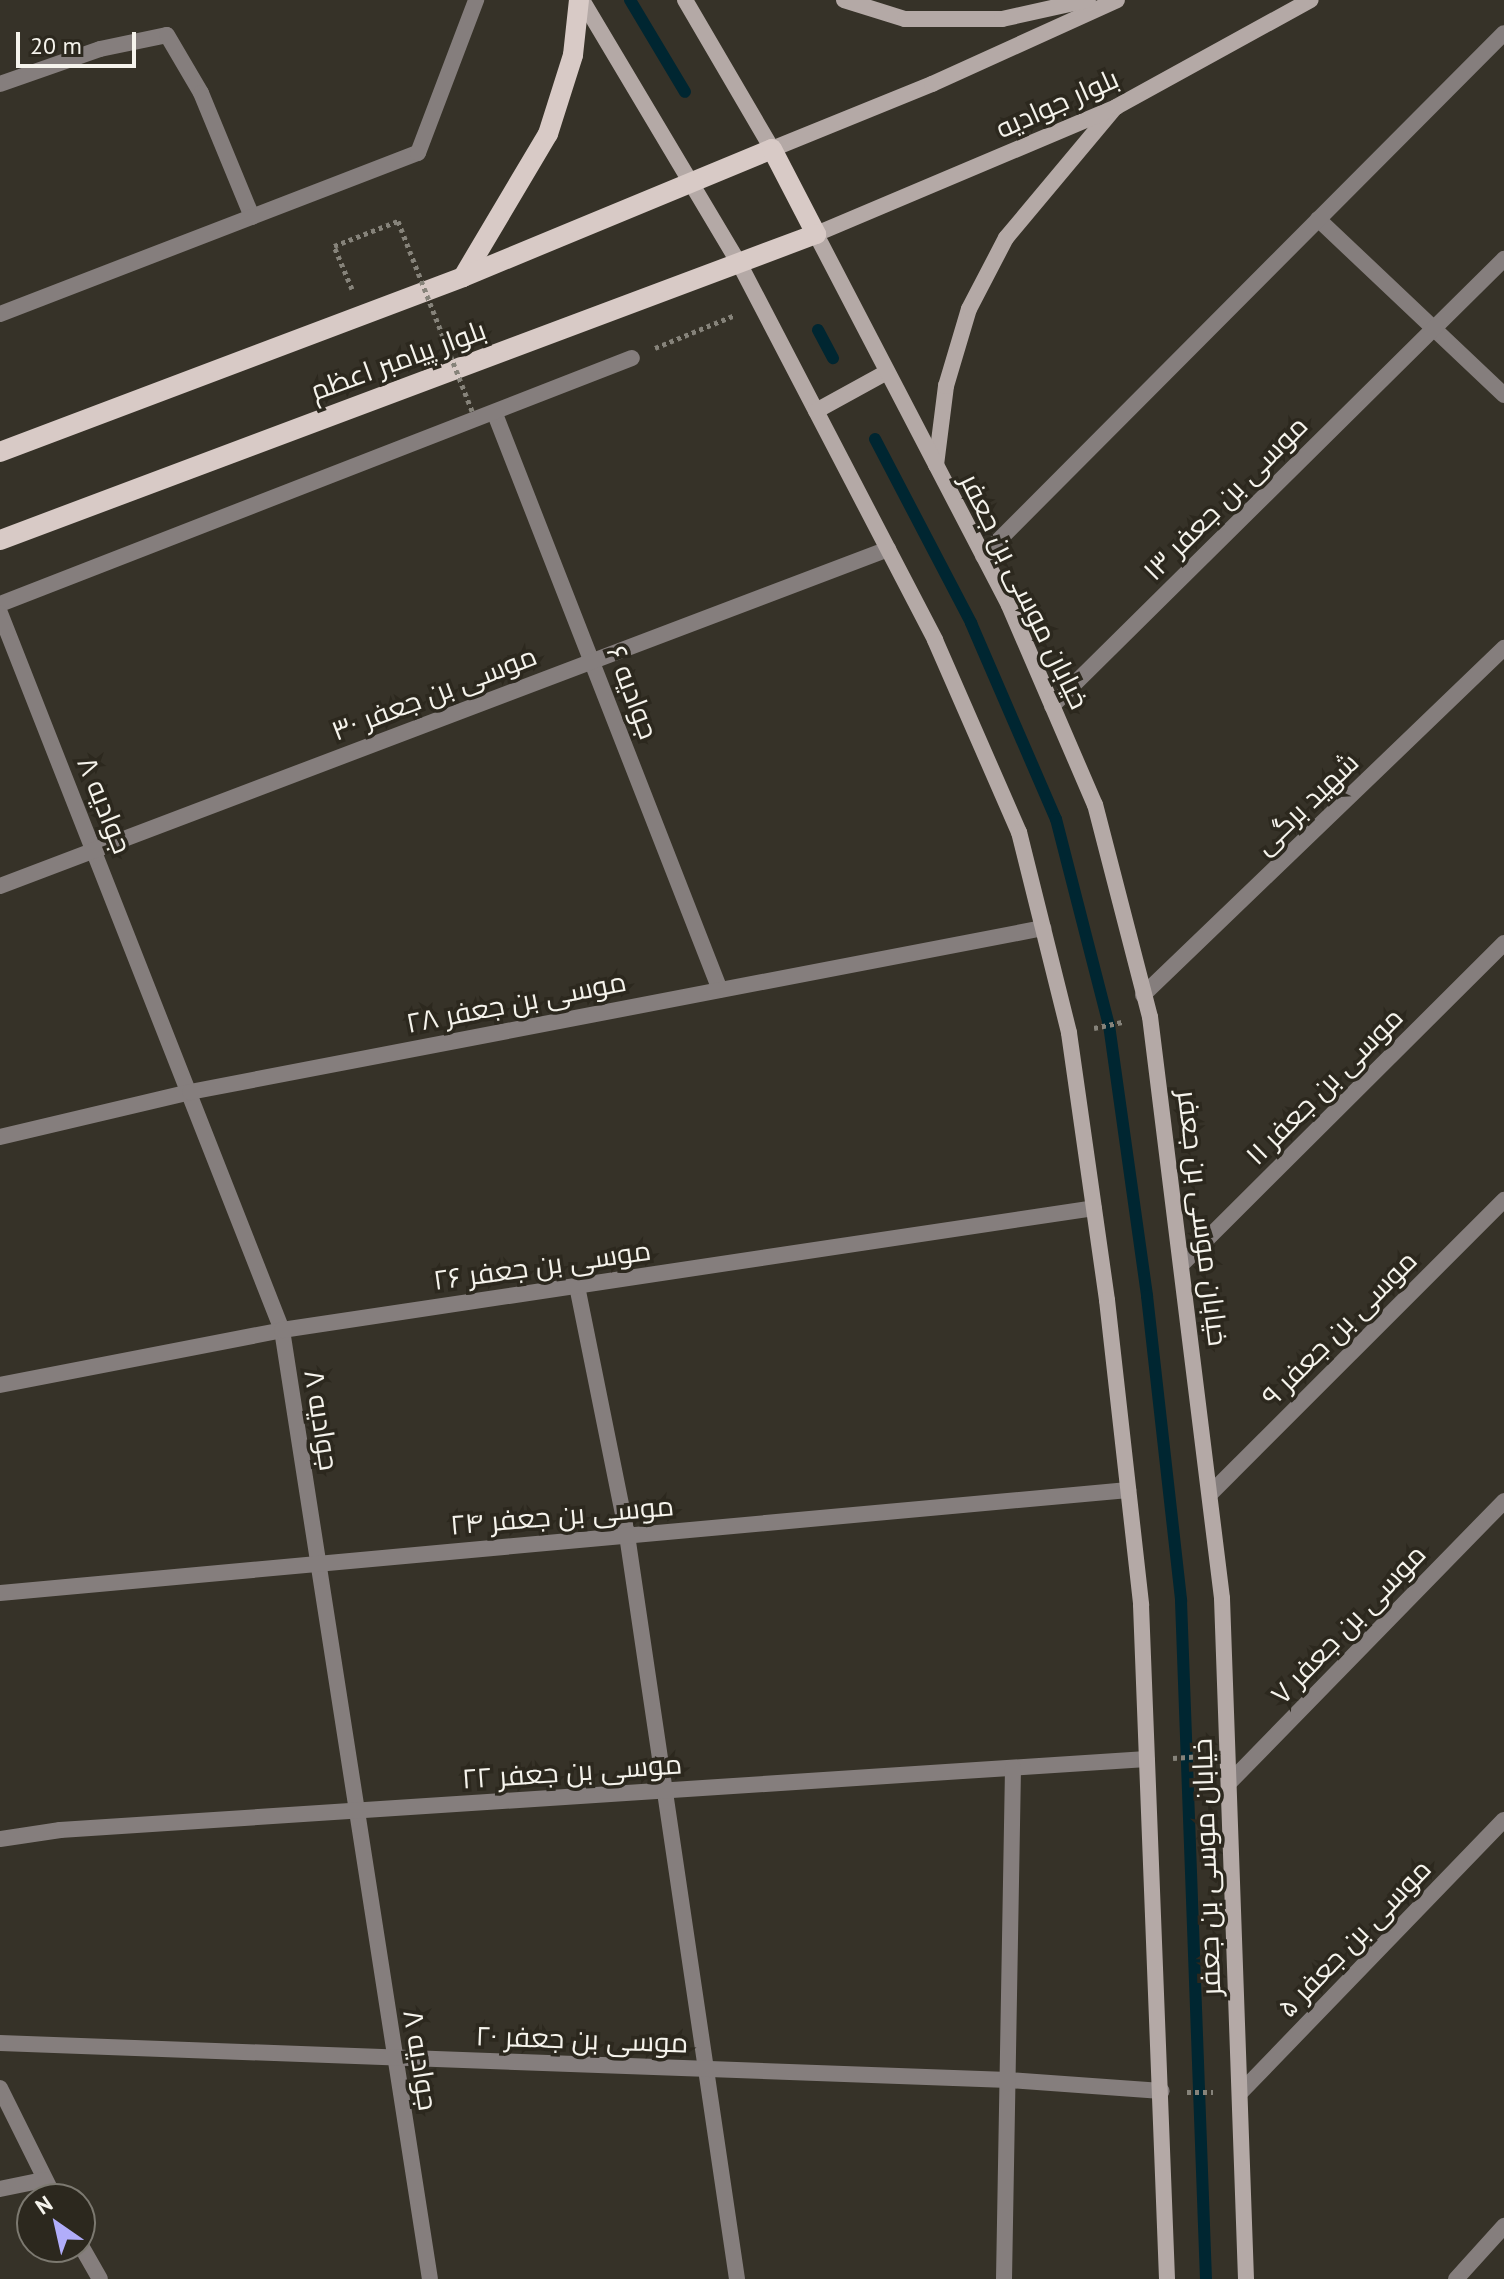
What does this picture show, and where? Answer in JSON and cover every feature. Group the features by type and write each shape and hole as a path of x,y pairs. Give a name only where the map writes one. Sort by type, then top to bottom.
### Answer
{"main road":[{"name":"خیابان موسی بن جعفر","path":"580,0 692,179 739,263 935,640 1019,832 1069,1033 1094,1208 1141,1605 1167,2279"},
{"path":"463,277 548,134 573,55 580,0"},
{"path":"685,0 772,149 816,234"},
{"path":"844,0 919,19 1002,19 1088,0"},
{"path":"772,149 932,84 1117,0"},
{"name":"بلوار جوادیه","path":"816,234 1116,107 1311,0"},
{"path":"936,465 946,386 969,309 1006,238 1116,107"},
{"name":"بلوار پیامبر اعظم","path":"0,452 463,277 692,179 772,149"},
{"name":"خیابان موسی بن جعفر","path":"816,234 983,556 1095,805 1150,1017 1184,1262 1222,1598 1246,2279"},
{"name":"بلوار پیامبر اعظم","path":"0,540 816,234"},
{"path":"816,411 887,372"}],"street":[{"path":"0,314 418,153 476,0"},
{"path":"983,556 1504,33"},
{"path":"0,84 100,49 167,35 201,93 252,217"},
{"path":"1318,219 1504,395"},
{"name":"موسی بن جعفر ۱۳","path":"1052,706 1504,259"},
{"path":"0,604 495,414 632,358"},
{"name":"جوادیه ۶","path":"495,414 594,660 720,990"},
{"name":"موسی بن جعفر ۳۰","path":"0,886 888,549"},
{"name":"جوادیه ۸","path":"0,613 96,849 282,1330 430,2279"},
{"name":"شهید برگی","path":"1143,995 1504,648"},
{"name":"موسی بن جعفر ۲۸","path":"0,1137 190,1092 1043,928"},
{"name":"موسی بن جعفر ۱۱","path":"1184,1262 1502,945"},
{"name":"موسی بن جعفر ۹","path":"1210,1494 1501,1207"},
{"name":"موسی بن جعفر ۲۶","path":"0,1385 282,1330 1094,1208"},
{"path":"577,1286 627,1535 737,2279"},
{"name":"موسی بن جعفر ۲۴","path":"0,1593 1128,1490"},
{"name":"موسی بن جعفر ۷","path":"1229,1783 1504,1501"},
{"name":"موسی بن جعفر ۲۲","path":"0,1839 60,1830 1147,1759"},
{"path":"1004,2279 1013,1768"},
{"name":"موسی بن جعفر ۵","path":"1241,2092 1504,1820"},
{"name":"موسی بن جعفر ۲۰","path":"0,2043 1008,2080 1162,2091"},
{"path":"0,2088 46,2183"},
{"path":"0,2189 44,2180"},
{"path":"1456,2279 1504,2226"}],"path":[{"path":"363,315 334,246 398,221 472,411"},
{"path":"632,358 760,305"},
{"path":"1069,1033 1150,1017"},
{"path":"1147,1759 1228,1755"},
{"path":"1162,2091 1241,2092"}],"waterway":[{"path":"630,0 685,92"},
{"path":"818,330 833,358"},
{"path":"875,439 971,623 1056,819 1109,1025 1147,1296 1181,1601 1206,2279"}]}
